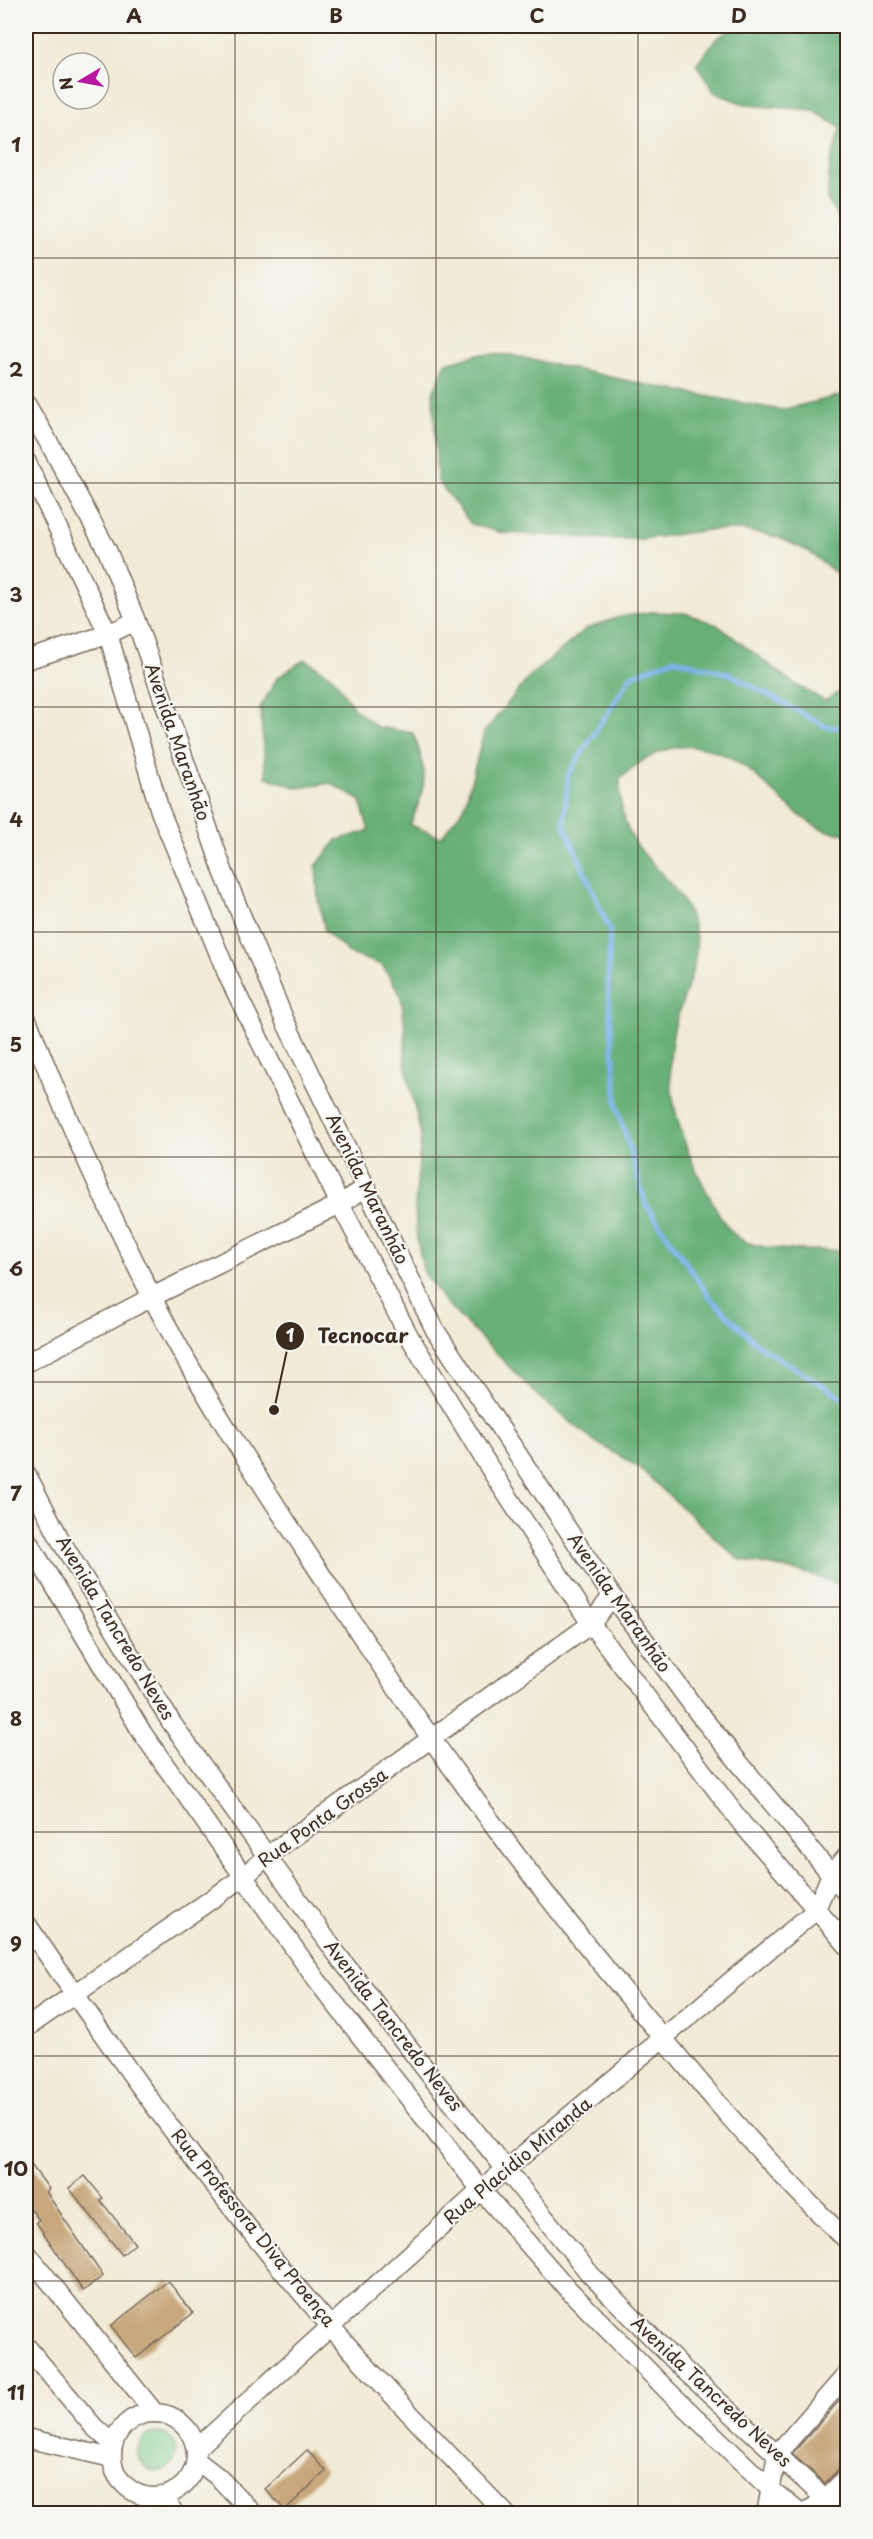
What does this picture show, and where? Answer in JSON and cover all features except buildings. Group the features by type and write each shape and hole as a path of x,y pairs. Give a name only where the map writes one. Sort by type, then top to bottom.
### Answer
{"street":[{"name":"Avenida Maranhão","path":"26,404 107,550 136,621 223,871 284,1019 435,1330 612,1596 699,1714 830,1877 848,1895"},
{"name":"Avenida Maranhão","path":"26,461 108,634 164,822 229,978 340,1204 409,1336 494,1475 591,1624 743,1825 815,1911 848,1946"},
{"path":"26,660 108,634 136,621"},
{"path":"26,1017 66,1119 152,1297 231,1437 430,1740 574,1931 664,2039 746,2136 848,2241"},
{"path":"26,1363 152,1297 340,1204 367,1187"},
{"name":"Avenida Tancredo Neves","path":"26,1473 61,1540 171,1722 346,1966 590,2274 682,2368 842,2514"},
{"name":"Avenida Tancredo Neves","path":"26,1538 142,1734 245,1876 318,1982 481,2190 566,2287 770,2489 802,2514"},
{"name":"Rua Ponta Grossa","path":"26,2028 245,1876 267,1856 591,1624 612,1596"},
{"path":"847,1855 848,1848"},
{"name":"Rua Placídio Miranda","path":"198,2451 481,2190 815,1911 830,1877 847,1855"},
{"name":"Rua Professora Diva Proença","path":"26,1923 75,1996 240,2216 331,2327 506,2514"},
{"path":"26,2252 154,2412"},
{"path":"26,2346 112,2451"},
{"path":"766,2514 777,2454 848,2373"},
{"path":"174,2514 158,2502 123,2483 115,2471 112,2451 119,2431 128,2421 140,2414 154,2412 167,2414 183,2423 198,2451 218,2477 254,2514"},
{"path":"26,2438 112,2451"},
{"path":"158,2502 184,2485 192,2473 198,2451"},
{"path":"802,2514 825,2499 848,2476"}],"green space":[{"path":"738,26 847,26 847,228 844,228 827,199 830,164 841,128 813,110 746,105 715,93 696,64 717,38"},
{"path":"478,354 511,355 647,385 781,410 847,394 847,582 808,551 777,537 742,530 709,530 643,539 610,539 503,533 471,524 437,480 433,393 446,363"},
{"path":"651,612 685,613 717,625 796,685 825,701 847,687 847,834 826,830 811,823 738,763 704,748 670,749 653,755 636,765 620,779 621,806 627,827 636,844 673,886 684,903 693,924 696,939 694,966 676,1020 670,1056 673,1100 678,1122 703,1184 726,1224 744,1241 781,1249 847,1250 847,1587 805,1573 738,1559 638,1467 597,1443 541,1399 444,1301 424,1273 417,1240 415,1207 421,1136 405,1063 405,1029 401,995 382,965 350,954 325,931 318,899 316,866 337,840 369,831 360,800 330,783 298,788 266,777 260,708 277,678 305,659 333,677 353,707 377,727 413,733 422,759 424,779 420,800 410,825 441,837 464,808 484,732 531,675 586,629 619,617"},
{"path":"157,2433 171,2438 176,2452 171,2466 157,2471 143,2466 138,2452 143,2438"}],"waterway":[{"path":"848,728 827,727 730,674 674,659 631,676 568,775 564,824 610,931 608,986 617,1106 646,1205 711,1299 758,1345 848,1401"}],"place":[{"name":"Tecnocar","path":"274,1410"}]}
